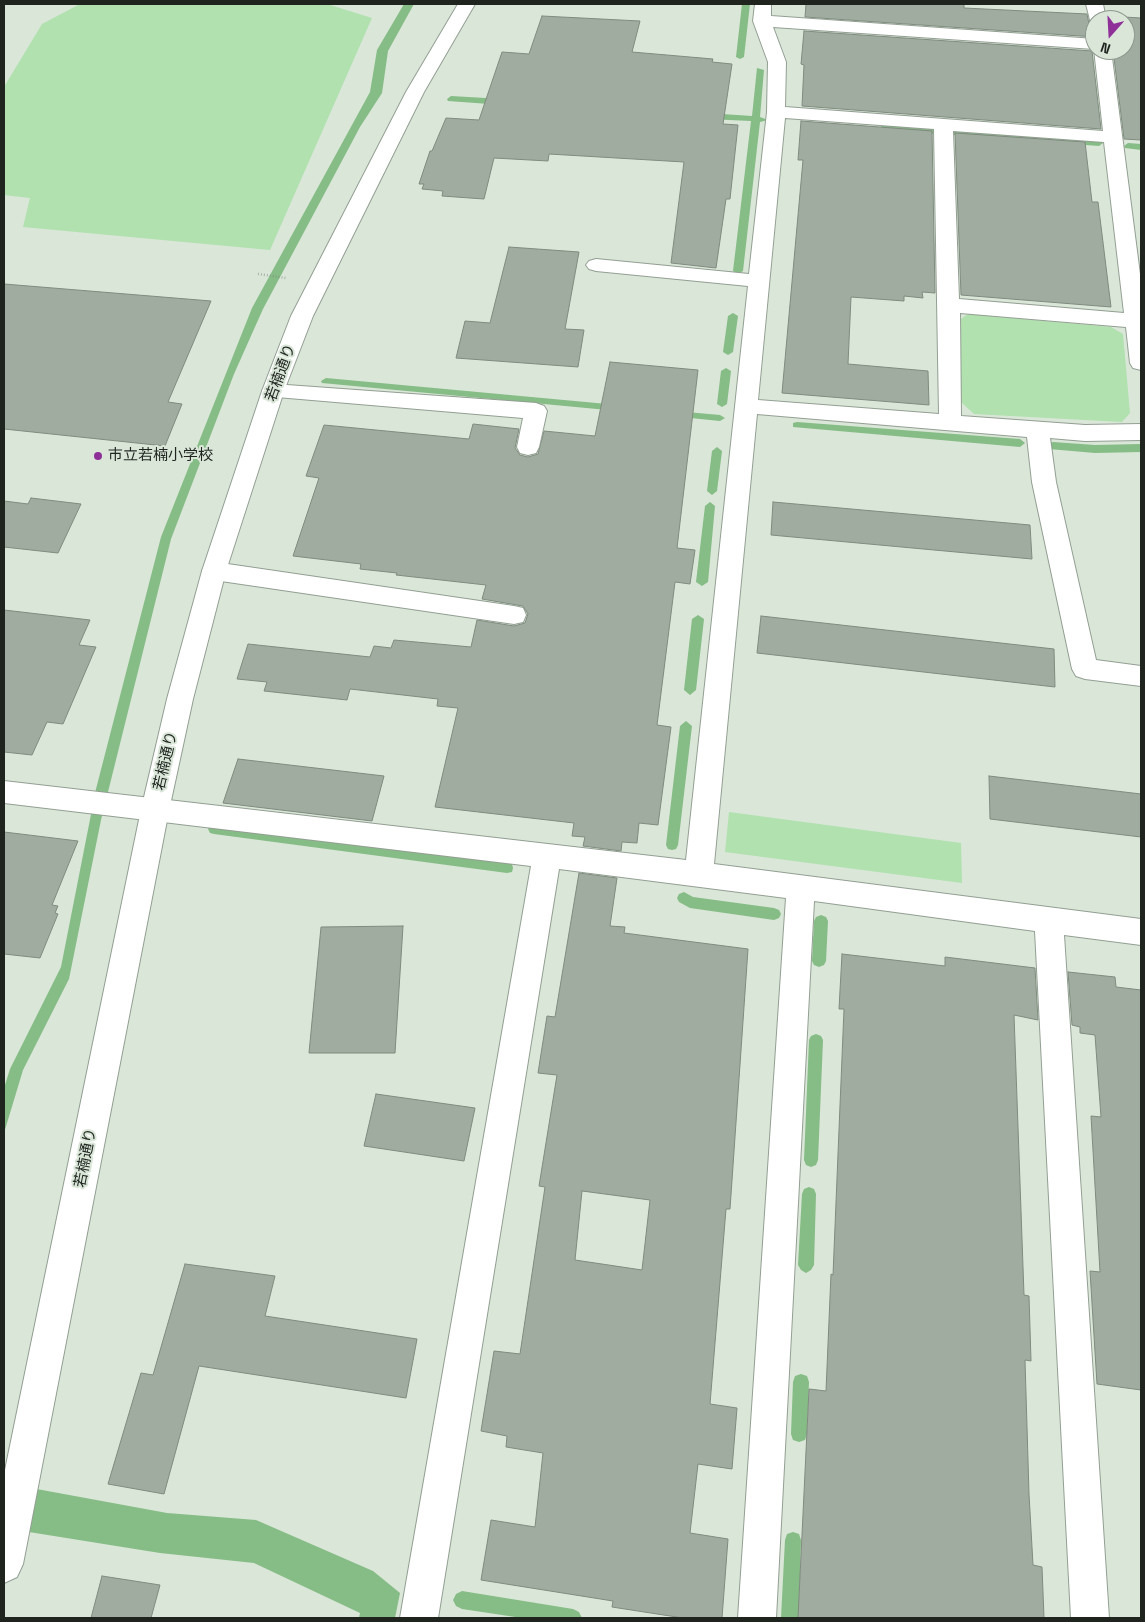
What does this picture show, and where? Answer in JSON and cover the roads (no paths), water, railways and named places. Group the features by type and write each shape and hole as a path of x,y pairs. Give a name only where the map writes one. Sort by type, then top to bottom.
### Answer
{"street":[{"name":"若楠通り","path":"5,1559 155,810 180,699 214,571 273,391 302,316 342,232 415,92 466,4"},
{"path":"699,874 776,112 777,62 762,12 1085,43"},
{"path":"1103,60 1141,363"},
{"path":"776,112 1114,137"},
{"path":"943,124 950,305 950,422"},
{"path":"596,265 758,281"},
{"path":"950,305 1136,321"},
{"path":"273,391 536,411 528,446"},
{"path":"745,406 1037,430 1085,433 1141,432"},
{"path":"1037,430 1044,482 1085,669 1141,676"},
{"path":"214,571 245,574 514,615"},
{"path":"4,792 699,874 1141,932"},
{"path":"419,1618 547,856"},
{"path":"757,1618 801,887"},
{"path":"1049,920 1090,1618"}],"waterway":[{"path":"740,57 746,4"},
{"path":"756,119 760,70"},
{"path":"451,99 503,102"},
{"path":"707,116 756,119"},
{"path":"738,271 756,119"},
{"path":"756,119 764,120"},
{"path":"884,128 933,131"},
{"path":"957,133 1099,143"},
{"path":"1128,146 1141,147"},
{"path":"728,352 733,316"},
{"path":"722,404 726,371"},
{"path":"326,381 618,408"},
{"path":"675,414 720,418"},
{"path":"797,425 1020,443"},
{"path":"1053,446 1095,449 1141,448"},
{"path":"712,491 717,451"},
{"path":"702,582 710,506"},
{"path":"690,690 698,619"},
{"path":"672,845 686,726"},
{"path":"214,829 507,868"},
{"path":"684,898 690,902 774,914"},
{"path":"819,961 821,921"},
{"path":"811,1160 816,1040"},
{"path":"806,1265 809,1194"},
{"path":"799,1434 801,1382"},
{"path":"790,1618 793,1540"},
{"path":"462,1600 573,1618"}],"place":[{"name":"市立若楠小学校","path":"98,456"}]}
